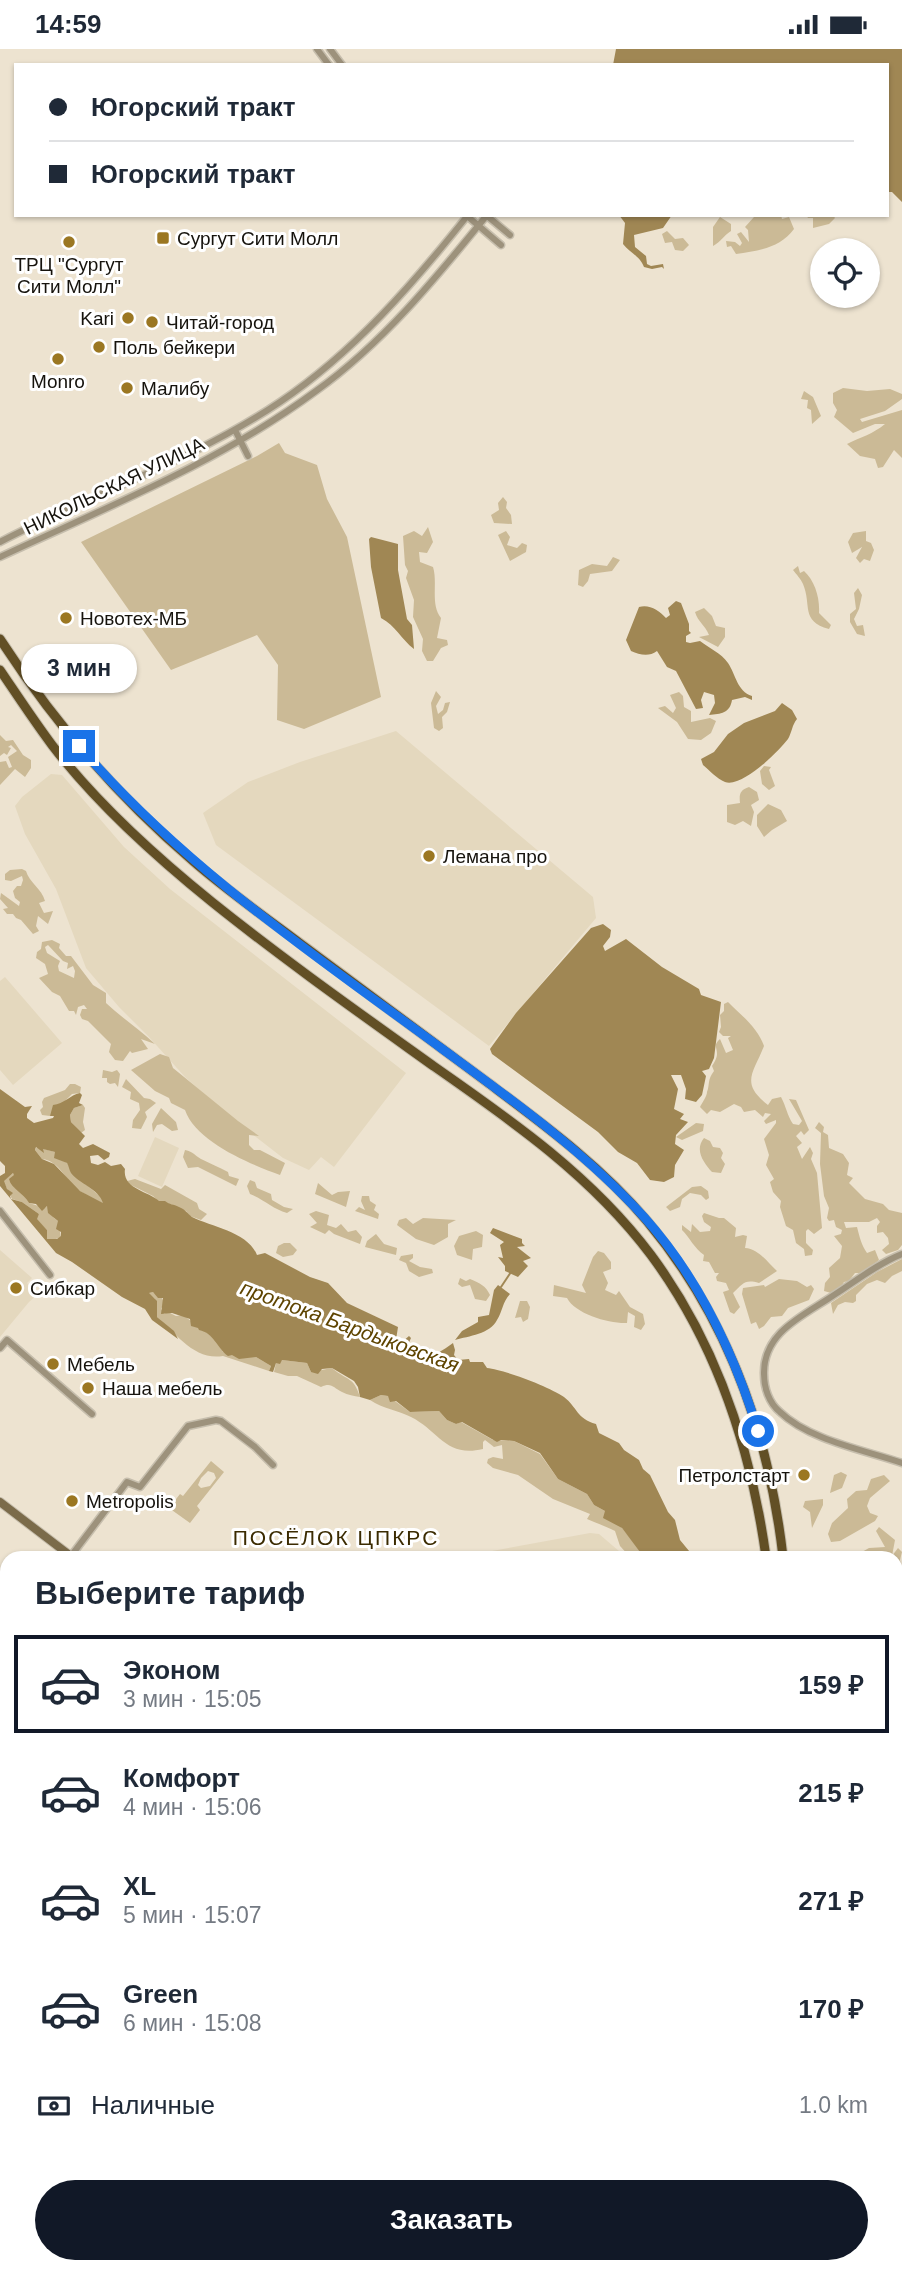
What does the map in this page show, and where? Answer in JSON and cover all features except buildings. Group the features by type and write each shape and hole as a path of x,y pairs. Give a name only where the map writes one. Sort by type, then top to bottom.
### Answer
{"main road":[{"path":"0,639 34,690 70,736 161,833 223,885 546,1125 603,1175 645,1218 687,1274 722,1335 753,1415 772,1483 782,1551"},
{"path":"0,670 53,746 80,778 165,862 278,952 532,1137 577,1175 629,1228 667,1278 699,1330 737,1423 755,1492 765,1551"},
{"path":"452,1079 462,1063"},
{"path":"0,1502 63,1551"}],"street":[{"name":"НИКОЛЬСКАЯ УЛИЦА","path":"0,542 235,430 282,401 342,354 409,284 466,217"},
{"path":"468,217 501,244"},
{"name":"НИКОЛЬСКАЯ УЛИЦА","path":"0,557 240,441 317,391 371,345 485,217"},
{"path":"488,217 510,235"},
{"path":"235,430 248,456"},
{"path":"0,1211 50,1275"},
{"path":"902,1254 872,1270 789,1324 770,1344 764,1368 764,1380 770,1401 786,1418 812,1432 902,1463"},
{"path":"0,1348 7,1340 92,1414"},
{"path":"75,1551 127,1482 140,1487 188,1426 221,1421 273,1465"}],"shaded area":[{"path":"720,217 731,224 731,231 713,246 713,227"},
{"path":"754,217 789,217 794,229 782,241 760,250 736,254 731,246 727,247 726,241 740,246 742,243 737,234 741,232 749,242 748,230 745,227"},
{"path":"807,217 835,218 829,224 813,228 813,218"},
{"path":"667,231 675,239 683,238 689,245 683,251 675,250 672,242 665,243 662,234"},
{"path":"843,388 867,391 890,389 902,394 902,399 885,411 860,419 862,422 902,410 902,458 894,450 883,467 878,468 875,459 860,456 847,444 885,424 875,424 853,433 834,417 837,410 833,403 833,393"},
{"path":"804,391 813,397 821,416 812,424 811,410 807,408 808,400 801,399"},
{"path":"279,443 285,453 317,465 327,499 347,537 381,697 304,729 277,720 278,665 257,635 171,670 81,542"},
{"path":"503,497 507,502 506,508 511,515 512,524 494,523 491,515 499,510 498,503"},
{"path":"428,527 433,542 427,553 419,552 420,562 433,567 435,600 441,618 437,638 447,640 448,645 441,648 433,661 427,661 422,651 423,639 413,617 414,600 406,578 408,571 405,565 403,536 414,531 422,536"},
{"path":"506,531 510,537 507,545 517,548 522,543 527,545 526,552 510,561 498,535"},
{"path":"866,531 866,541 871,543 874,550 870,561 864,559 860,563 856,558 862,547 852,553 848,542 853,533"},
{"path":"613,557 620,560 612,571 590,574 583,587 578,585 579,570 592,564 607,566"},
{"path":"798,566 800,573 804,571 814,585 819,613 831,625 829,629 820,626 810,617 806,592 793,570"},
{"path":"858,588 862,595 854,619 857,626 863,625 865,636 857,634 850,622 850,614 856,609 854,593"},
{"path":"704,608 712,616 716,626 725,628 725,637 718,647 699,637 709,635 695,612"},
{"path":"436,691 441,697 436,706 438,714 445,703 450,702 442,717 443,728 439,731 434,728 431,703"},
{"path":"679,692 683,696 684,707 691,711 691,722 710,718 716,721 711,733 701,740 688,739 677,722 658,708 665,706 673,713 676,708 670,695"},
{"path":"396,731 593,897 596,918 489,1046 216,845 203,813 248,782"},
{"path":"0,735 6,741 13,740 23,755 31,760 31,768 25,777 15,769 0,785 0,762 6,761 9,768 12,767 8,757 17,751 11,745 7,755 4,753 0,756"},
{"path":"764,766 771,767 769,770 775,786 769,790 762,784 760,771"},
{"path":"51,774 62,775 124,847 170,889 406,1073 334,1167 321,1157 309,1170 283,1158 230,1117 185,1077 86,968 56,889 25,834 15,806"},
{"path":"749,787 757,792 759,800 751,805 754,812 751,826 743,821 735,825 727,822 727,805 740,803 741,793"},
{"path":"768,804 781,810 787,821 764,837 757,826 757,815"},
{"path":"22,869 45,901 39,903 44,913 53,911 48,924 38,916 36,926 39,931 33,934 21,920 13,914 7,914 3,909 8,908 0,899 1,893 19,906 20,902 13,891 17,886 21,886 22,876 11,881 5,880 5,874 10,870"},
{"path":"52,940 60,944 59,948 66,956 71,956 93,985 106,993 106,1003 155,1044 141,1039 148,1049 132,1053 130,1051 123,1061 115,1060 109,1052 111,1044 88,1021 82,1019 82,1009 87,1009 84,1005 78,1007 76,1015 74,1011 69,1011 60,996 52,992 39,978 48,974 45,964 36,958 42,942","holes":["48,945 68,963 67,969 73,966 74,978 59,971 60,961 47,953 45,947"]},
{"path":"5,977 62,1043 13,1085 0,1070 0,981"},
{"path":"728,1002 753,1028 764,1046 751,1078 754,1090 768,1105 772,1099 781,1097 793,1124 799,1125 802,1121 789,1099 796,1100 809,1130 804,1135 801,1131 796,1136 802,1143 797,1147 802,1159 810,1147 813,1153 811,1159 817,1173 822,1228 814,1234 808,1229 806,1231 806,1243 813,1250 812,1255 805,1256 804,1249 796,1243 793,1230 786,1226 780,1207 781,1201 773,1192 770,1182 774,1179 766,1165 769,1155 764,1139 776,1120 766,1124 764,1121 771,1114 765,1113 763,1117 755,1110 744,1112 734,1104 720,1112 711,1110 707,1114 700,1107 714,1071 712,1066 717,1056 717,1043 720,1039 726,1053 733,1050 728,1038 731,1036 723,1036 719,1032 720,1015 724,1011 724,1004"},
{"path":"160,1054 169,1057 173,1068 259,1136 249,1135 249,1145 254,1150 260,1150 285,1163 280,1175 254,1165 212,1142 191,1122 185,1110 171,1103 169,1098 155,1091 131,1070"},
{"path":"103,1070 117,1070 120,1074 118,1087 115,1083 107,1082 107,1078 102,1078"},
{"path":"126,1079 144,1098 156,1103 145,1112 147,1117 141,1129 132,1128 133,1120 140,1110 139,1103 130,1099 131,1092 122,1087"},
{"path":"70,1084 81,1087 80,1093 72,1094 50,1116 42,1115 40,1110 44,1098 65,1090"},
{"path":"83,1105 85,1130 81,1133 71,1122 70,1115 74,1108"},
{"path":"161,1108 176,1122 178,1130 172,1131 162,1124 157,1125 153,1132 152,1124"},
{"path":"819,1122 824,1127 823,1132 828,1135 829,1148 843,1154 849,1163 847,1175 853,1178 849,1183 865,1199 902,1213 902,1245 898,1250 886,1254 882,1250 889,1244 888,1238 883,1232 877,1233 880,1222 877,1218 869,1222 844,1222 846,1228 857,1227 867,1253 875,1250 879,1260 863,1273 855,1273 849,1281 831,1293 824,1291 825,1283 830,1277 829,1268 840,1258 842,1246 834,1236 841,1234 842,1230 836,1227 834,1220 829,1221 827,1218 829,1208 824,1196 820,1164 821,1133 815,1128"},
{"path":"696,1123 704,1124 703,1131 682,1140 676,1137"},
{"path":"155,1137 179,1148 162,1187 138,1176"},
{"path":"704,1138 723,1153 721,1158 725,1164 721,1173 712,1172 703,1160 700,1147"},
{"path":"37,1147 55,1152 76,1176 102,1198 104,1204 80,1191 58,1167 42,1159 35,1150"},
{"path":"185,1150 239,1179 236,1186 198,1167 188,1168 183,1157"},
{"path":"13,1173 14,1187 26,1196 29,1203 45,1208 47,1206 58,1221 61,1237 51,1241 47,1239 47,1230 36,1219 39,1214 22,1202 12,1199 3,1181"},
{"path":"135,1179 161,1189 165,1185 197,1203 199,1209 207,1214 201,1220 190,1216 186,1211 159,1202 127,1181"},
{"path":"250,1180 255,1182 257,1188 271,1194 272,1200 293,1209 287,1213 250,1194 247,1186"},
{"path":"318,1183 332,1195 350,1191 346,1207 315,1194"},
{"path":"701,1186 708,1191 709,1198 706,1200 701,1195 690,1193 682,1199 680,1207 670,1211 666,1207 692,1187"},
{"path":"362,1196 369,1196 370,1201 376,1205 374,1210 379,1214 378,1219 355,1211 359,1207 365,1210"},
{"path":"316,1211 329,1215 327,1225 336,1228 341,1224 348,1232 356,1230 362,1237 360,1244 329,1230 325,1234 310,1227 317,1223 309,1214"},
{"path":"704,1213 724,1218 736,1228 735,1237 747,1236 745,1248 759,1253 777,1271 759,1283 744,1283 733,1293 740,1307 734,1314 730,1312 723,1292 729,1290 726,1283 717,1281 719,1273 715,1273 709,1262 703,1261 704,1255 682,1230 682,1225 691,1232 692,1224 700,1232 710,1231 711,1227 704,1222 702,1216"},
{"path":"406,1218 413,1224 423,1218 456,1220 448,1224 448,1237 434,1245 416,1239 397,1225 399,1220"},
{"path":"476,1231 483,1235 482,1247 473,1249 472,1260 457,1255 454,1246 459,1236"},
{"path":"376,1234 384,1244 397,1248 396,1255 365,1247 367,1241"},
{"path":"290,1243 297,1250 293,1255 283,1257 276,1253 278,1246"},
{"name":"Сибкар","path":"0,1250 32,1278 27,1283 38,1294 0,1337"},
{"path":"598,1251 604,1253 611,1262 611,1269 603,1272 608,1283 605,1290 616,1295 619,1291 630,1307 643,1314 645,1324 641,1330 634,1327 635,1316 628,1312 627,1323 612,1322 577,1309 567,1298 553,1296 554,1285 586,1293 582,1285"},
{"path":"413,1254 409,1261 432,1269 433,1273 419,1277 409,1271 406,1263 399,1260 401,1256"},
{"path":"902,1259 902,1271 885,1283 877,1280 867,1284 856,1295 856,1301 838,1305 833,1314 831,1303 877,1272"},
{"path":"460,1278 466,1281 470,1279 485,1287 490,1295 486,1301 475,1299 470,1285 462,1287 458,1284"},
{"path":"779,1279 797,1281 807,1287 811,1285 814,1289 809,1300 788,1308 782,1316 771,1317 759,1329 756,1322 751,1324 742,1294 743,1288 765,1287"},
{"path":"153,1292 162,1298 164,1303 161,1309 164,1314 168,1312 176,1316 183,1315 215,1339 223,1352 256,1357 271,1366 269,1371 194,1350 157,1317 155,1299 148,1293"},
{"path":"520,1301 527,1301 530,1307 528,1319 523,1322 521,1317 515,1318"},
{"path":"282,1360 307,1363 311,1372 332,1368 353,1382 360,1397 344,1393 330,1385 321,1387 297,1376 274,1372 276,1363"},
{"path":"381,1395 388,1396 410,1412 439,1411 447,1420 456,1424 461,1422 493,1440 514,1441 540,1454 558,1479 587,1494 594,1505 605,1511 641,1551 625,1551 615,1531 587,1519 590,1514 553,1499 518,1475 493,1468 487,1463 488,1459 503,1459 502,1445 494,1447 485,1440 483,1449 470,1451 451,1447 411,1417 370,1400"},
{"path":"211,1461 224,1472 197,1506 200,1510 190,1523 169,1508 180,1494 183,1496","holes":["208,1471 214,1473 216,1478 210,1486 201,1488 198,1485"]},
{"path":"841,1472 847,1475 842,1488 830,1493 834,1475"},
{"path":"884,1475 890,1481 870,1498 867,1506 870,1513 878,1516 875,1521 840,1541 831,1542 828,1534 832,1523 848,1508 847,1499 856,1491 867,1490 871,1479"},
{"path":"823,1499 823,1505 812,1528 810,1512 803,1507 805,1501"},
{"path":"879,1527 895,1540 893,1551 864,1551 885,1547 876,1531"},
{"path":"590,1533 599,1534 619,1551 492,1551"}],"water":[{"path":"616,49 902,49 902,202 889,192 889,63 613,63"},
{"path":"620,217 671,217 663,228 634,235 635,247 646,256 647,264 663,264 664,269 644,267 623,244 625,223"},
{"path":"371,537 398,544 398,570 407,619 412,625 414,649 381,618 371,567"},
{"path":"676,601 681,603 689,624 691,633 686,636 686,642 700,641 722,656 740,687 752,696 752,700 745,697 732,700 724,712 709,715 715,703 714,695 704,692 701,700 703,708 696,709 676,671 667,667 657,651 644,655 631,651 626,640 639,607 654,608 666,618 670,615 668,608"},
{"path":"782,703 792,710 797,719 788,739 759,768 741,780 725,782 703,765 701,759 714,752 728,734 744,723 775,711"},
{"path":"603,924 611,930 610,937 603,946 605,951 626,939 662,967 699,989 701,995 721,1002 714,1058 709,1069 702,1071 706,1076 702,1095 696,1102 685,1099 686,1089 681,1075 671,1075 678,1089 674,1109 684,1114 680,1119 688,1122 676,1135 675,1144 684,1150 675,1165 674,1177 664,1182 650,1180 637,1163 618,1152 598,1132 492,1054 490,1049 516,1013 591,928"},
{"name":"протока Бардыковская","path":"0,1089 25,1107 32,1106 27,1118 34,1123 53,1118 54,1116 50,1116 53,1105 80,1093 82,1095 79,1103 83,1105 74,1108 70,1115 71,1122 85,1136 79,1144 83,1148 93,1144 110,1153 104,1160 98,1155 90,1156 91,1163 98,1165 105,1162 111,1166 121,1164 128,1181 137,1189 159,1201 181,1208 192,1217 229,1231 246,1241 257,1255 265,1253 310,1277 328,1283 347,1303 398,1327 396,1340 402,1342 409,1336 411,1338 407,1347 420,1354 430,1355 453,1343 454,1355 458,1360 483,1362 487,1368 526,1379 564,1397 581,1416 596,1424 599,1433 619,1443 639,1460 675,1520 680,1540 689,1551 639,1551 622,1528 603,1518 605,1511 594,1505 587,1494 558,1479 540,1453 514,1441 497,1442 462,1422 456,1424 447,1420 439,1411 410,1412 396,1401 390,1402 388,1396 381,1395 370,1400 360,1397 354,1381 332,1368 322,1369 318,1374 311,1372 307,1363 282,1360 280,1364 276,1363 273,1372 269,1371 271,1366 256,1357 239,1359 228,1356 212,1337 191,1326 190,1319 172,1313 161,1314 163,1298 158,1298 153,1292 149,1293 157,1301 157,1317 174,1331 178,1339 152,1320 145,1309 56,1253 0,1186 0,1176 5,1173 5,1166 0,1161","holes":["36,1147 44,1153 43,1149 55,1152 54,1158 67,1163 74,1177 97,1194 103,1203 80,1191 54,1164 42,1159 35,1150","13,1173 9,1179 12,1186 29,1203 36,1204 42,1211 47,1206 48,1213 58,1221 56,1229 61,1232 61,1236 57,1239 47,1239 47,1230 37,1219 39,1214 22,1202 11,1199 13,1193 7,1189 4,1181"]},
{"path":"493,1228 522,1239 525,1246 517,1247 531,1258 523,1261 528,1266 518,1277 505,1271 505,1266 498,1257 503,1258 500,1245 504,1242 490,1233"},
{"path":"498,1285 510,1294 494,1325 479,1334 455,1340 462,1331 478,1322 478,1317 489,1315 494,1290"}],"waterway":[{"path":"501,1287 511,1272"}],"place":[{"name":"Сургут Сити Молл","path":"163,238"},
{"name":"ТРЦ \"Сургут Сити Молл\"","path":"69,242"},
{"name":"Kari","path":"128,318"},
{"name":"Читай-город","path":"152,322"},
{"name":"Поль бейкери","path":"99,347"},
{"name":"Monro","path":"58,359"},
{"name":"Малибу","path":"127,388"},
{"name":"Новотех-МБ","path":"66,618"},
{"name":"Лемана про","path":"429,856"},
{"name":"Сибкар","path":"16,1288"},
{"name":"Мебель","path":"53,1364"},
{"name":"Наша мебель","path":"88,1388"},
{"name":"Петролстарт","path":"804,1475"},
{"name":"Metropolis","path":"72,1501"}],"district":[{"name":"ПОСЁЛОК ЦПКРС","path":"336,1537"}],"route":[{"path":"79,746 134,807 193,862 538,1119 603,1175 645,1218 706,1304 722,1335 758,1431"}]}
